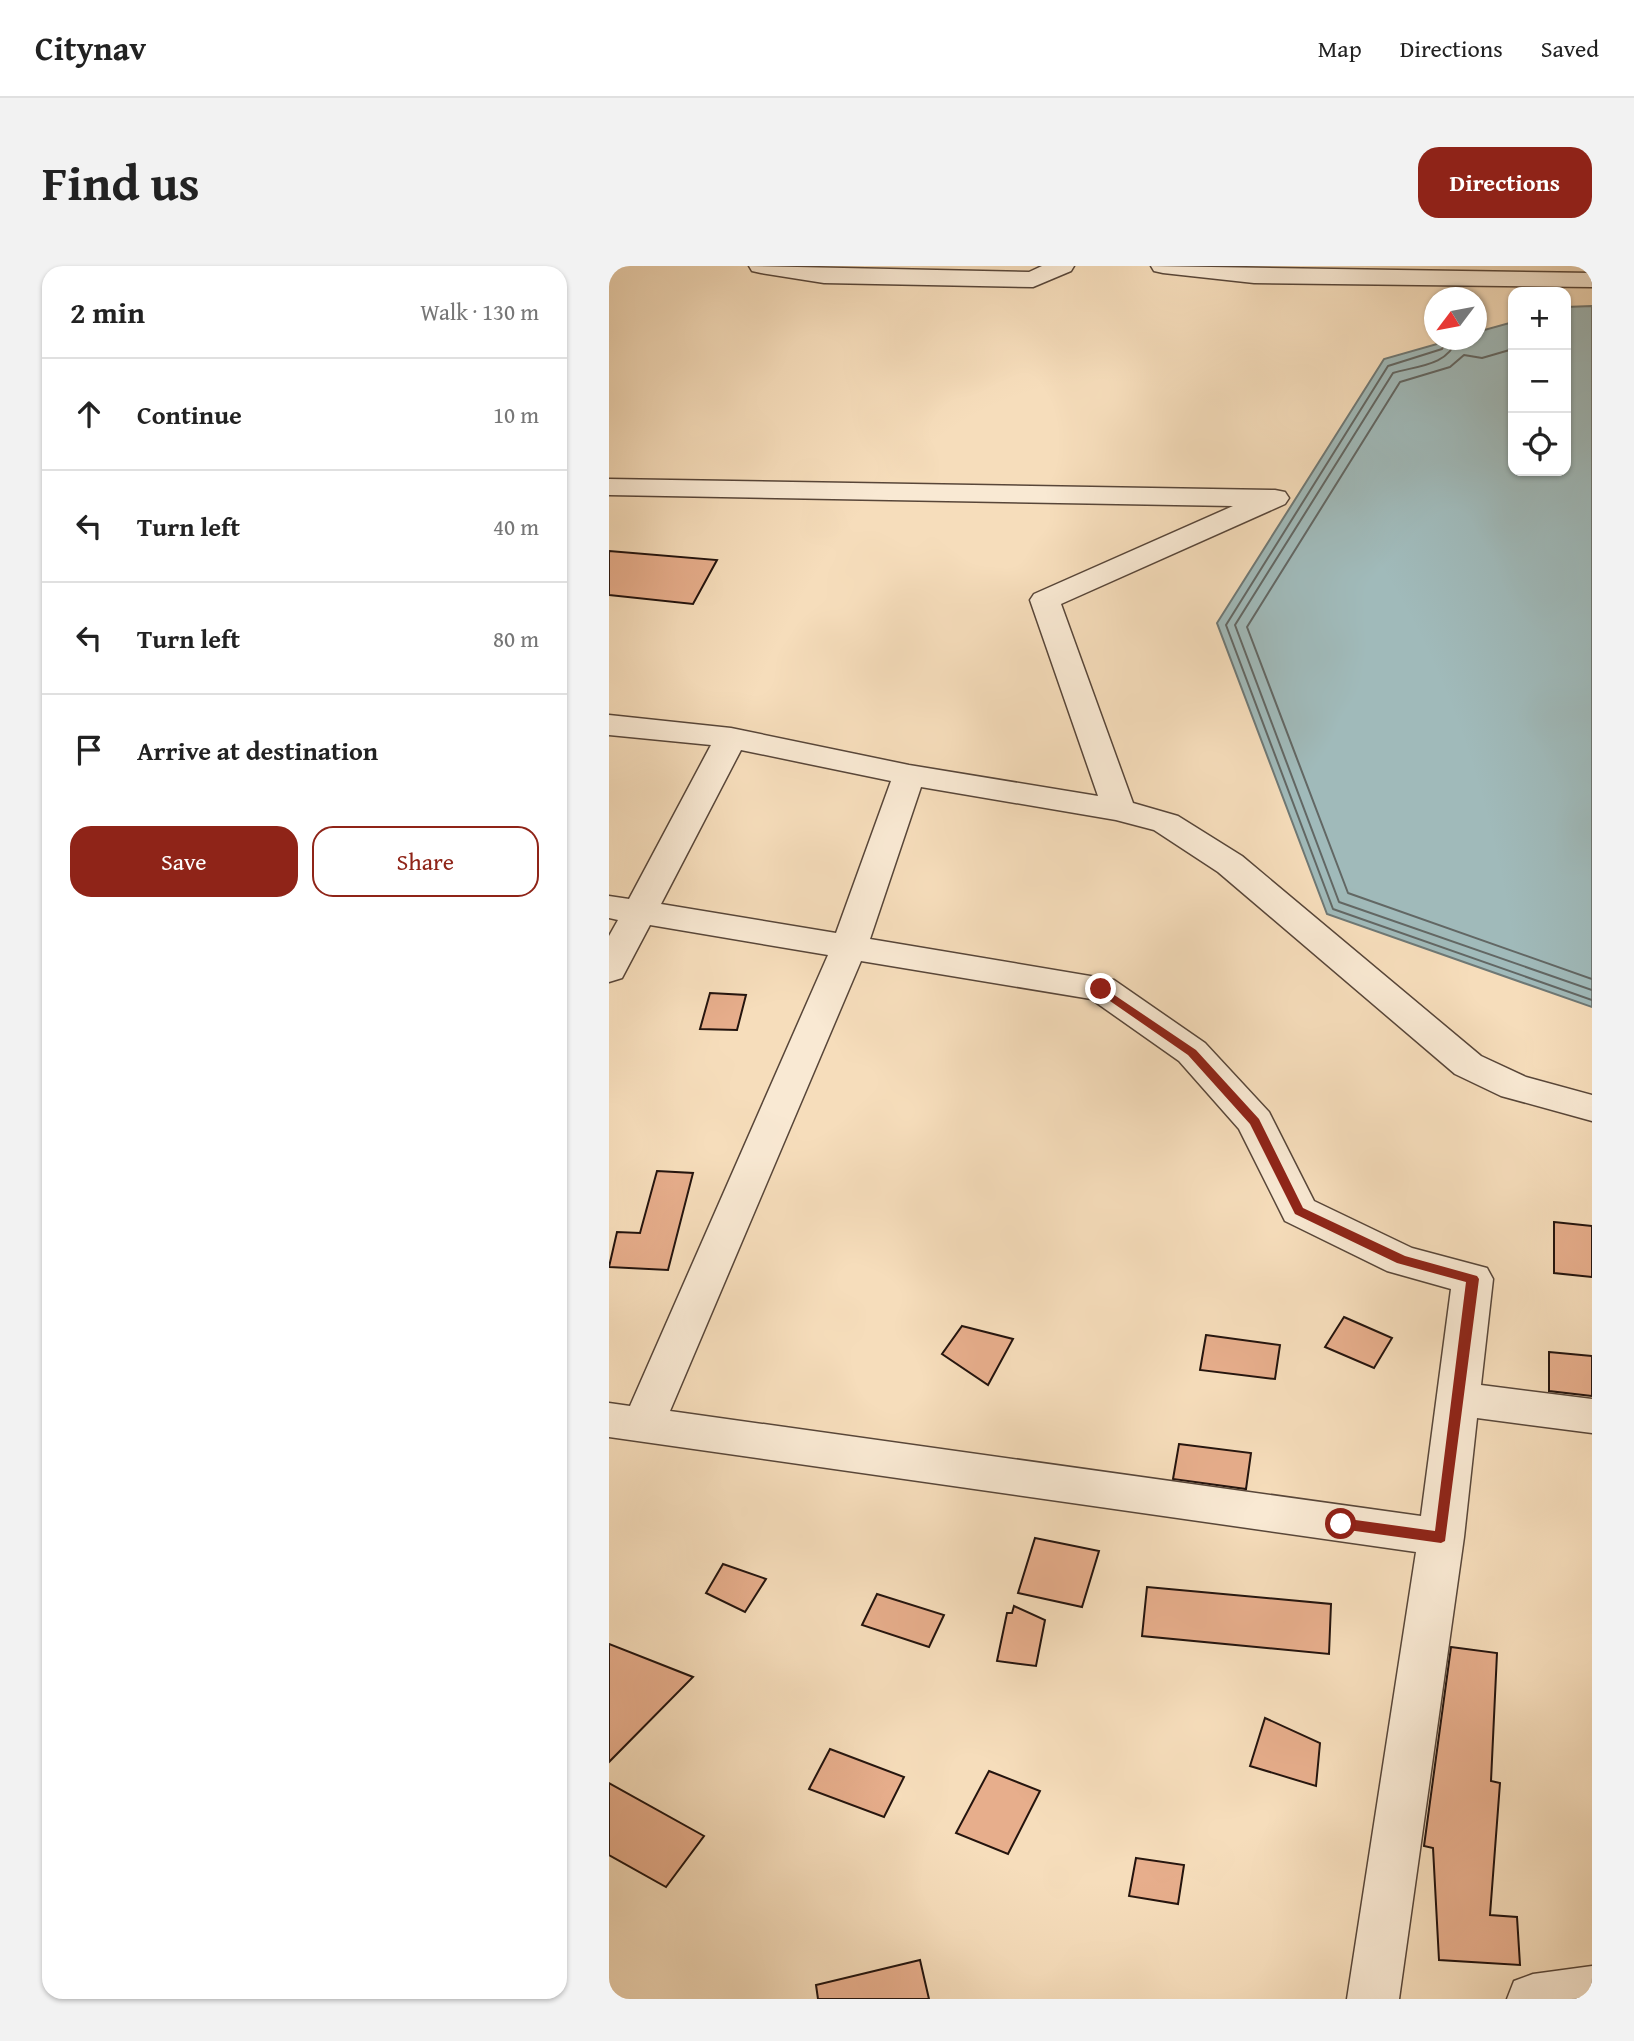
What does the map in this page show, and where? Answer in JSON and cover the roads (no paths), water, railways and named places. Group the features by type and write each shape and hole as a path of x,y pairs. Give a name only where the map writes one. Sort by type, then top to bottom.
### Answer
{"street":[{"path":"761,266 824,276 1033,280 1062,266"},
{"path":"1163,266 1254,276 1592,280"},
{"path":"609,487 1275,498 1045,600 1119,810"},
{"path":"609,725 731,738 909,775 1119,810 1167,823 1230,864 1468,1065 1514,1087 1592,1108"},
{"path":"609,970 624,910 731,738"},
{"path":"909,775 849,947 626,1422 1441,1538"},
{"path":"624,910 1101,989 1192,1052 1255,1122 1299,1211 1401,1260 1473,1279 1441,1538 1373,1999"},
{"path":"1458,1399 1592,1416"},
{"path":"1533,1999 1592,1991"}],"water":[{"path":"1592,306 1592,1007 1327,914 1217,623 1384,359 1424,348 1424,350 1487,350 1487,329 1508,323 1508,476 1571,476 1571,307"}]}
